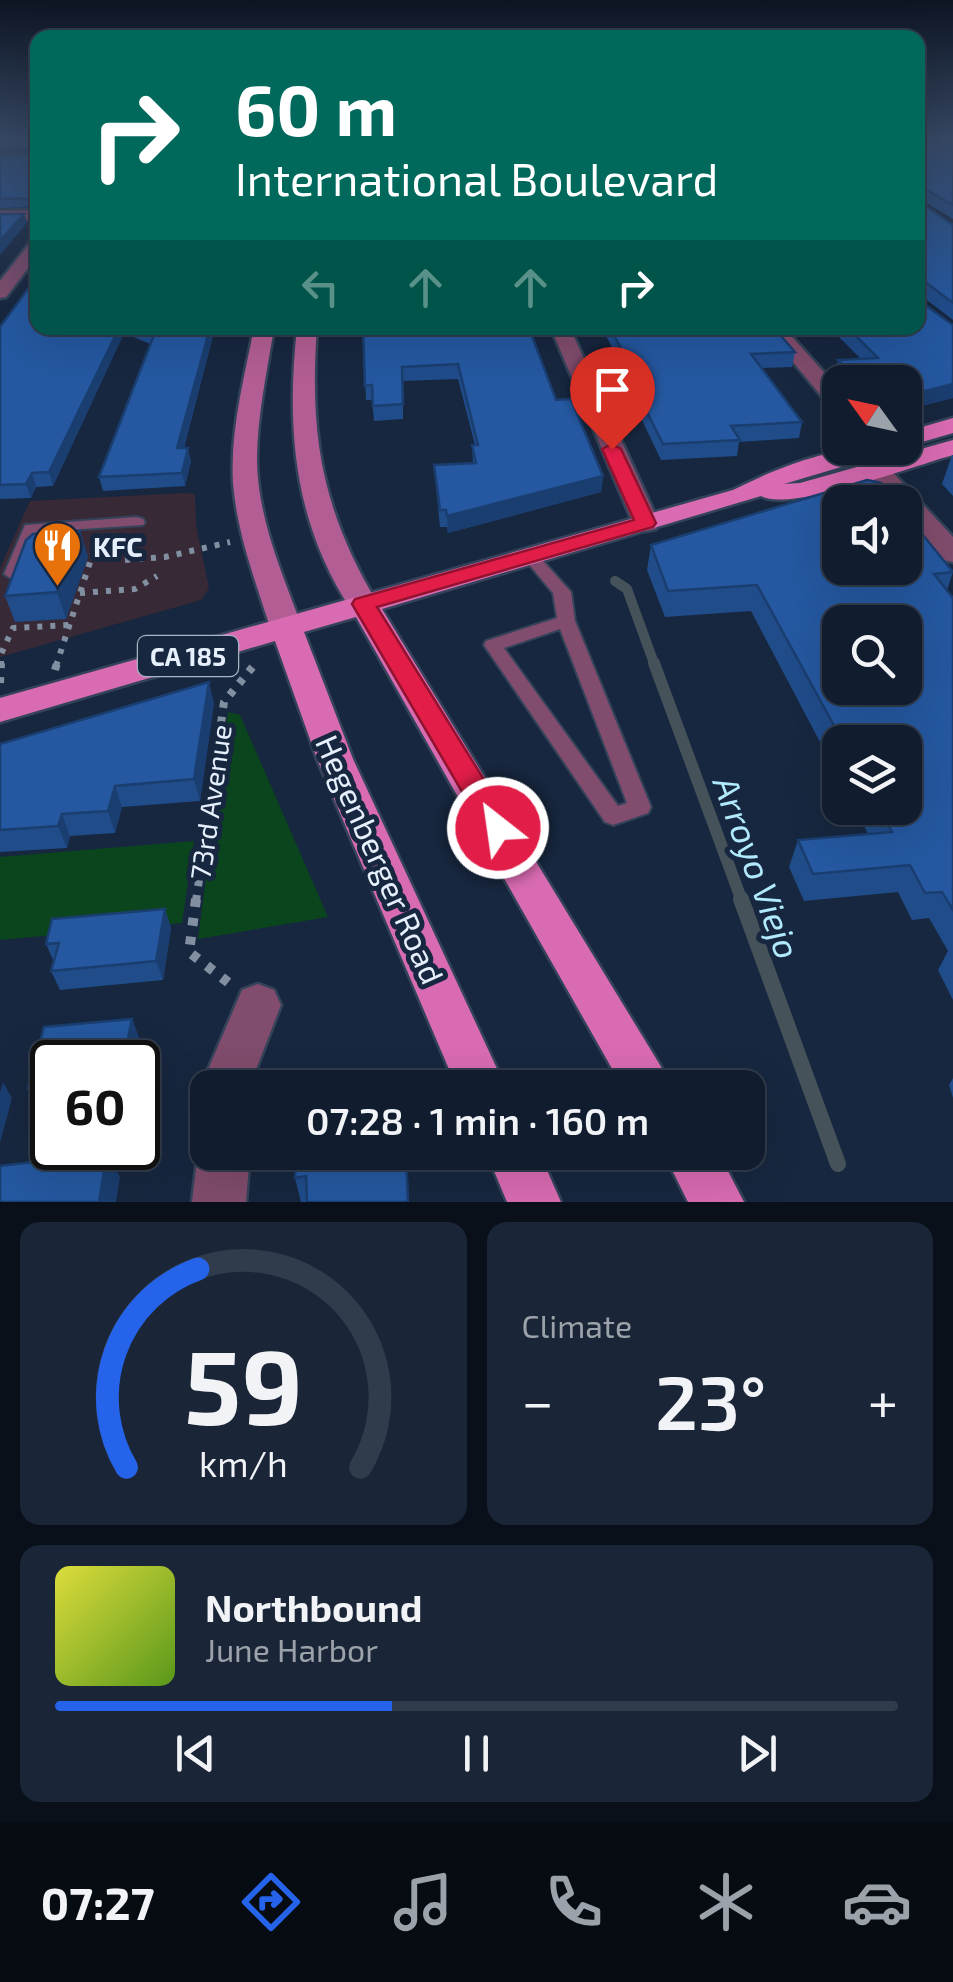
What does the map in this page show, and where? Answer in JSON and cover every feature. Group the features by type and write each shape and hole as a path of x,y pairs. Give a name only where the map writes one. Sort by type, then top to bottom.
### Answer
{"main road":[{"path":"263,335 246,432 246,482 256,538 286,627"},
{"path":"306,335 300,393 312,496 339,567 402,664 639,1070"},
{"path":"922,435 953,425"},
{"name":"CA 185","path":"922,452 953,447"},
{"name":"CA 185","path":"0,710 742,495 778,478 843,465"},
{"name":"Hegenberger Road","path":"286,627 335,759 474,1070"},
{"path":"520,1170 534,1202"},
{"path":"699,1170 718,1202"}],"street":[{"path":"0,216 30,214"},
{"path":"0,293 30,254"},
{"path":"563,335 646,523"},
{"path":"780,335 822,383"},
{"path":"883,465 953,554"},
{"path":"232,1070 258,1005"},
{"path":"219,1202 222,1170"}],"lane":[{"path":"12,574 31,528 137,522"},
{"path":"530,556 562,592 566,620 640,807 612,816 493,645 566,620"}],"path":[{"path":"46,696 103,524"},
{"path":"125,560 165,558 189,549 256,538"},
{"path":"80,594 136,589 158,576"},
{"path":"0,687 1,654 13,628 70,625"},
{"name":"73rd Avenue","path":"258,1005 189,952 224,702 286,627"}],"shaded area":[{"path":"195,494 196,525 209,588 201,600 0,657 0,568 30,501"}],"green space":[{"path":"228,712 240,715 328,917 198,939"},
{"path":"194,841 182,923 0,940 0,857"}],"building":[{"path":"0,194 30,194 30,198 0,199"},
{"path":"934,194 953,194 953,205"},
{"path":"925,206 953,225 953,303 925,282"},
{"path":"0,214 24,214 0,241"},
{"path":"30,286 30,335 116,335 49,472 32,473 26,484 0,485 0,327"},
{"path":"925,305 953,325 953,384 922,392 922,365 843,365 838,360 878,358 855,335 925,335"},
{"path":"154,335 208,335 177,448 188,448 182,473 99,477"},
{"path":"363,335 532,335 556,400 571,399 603,476 447,516 446,510 440,510 434,465 476,463 472,445 478,445 458,364 402,367 403,404 373,406 372,385 365,386"},
{"path":"614,335 780,335 795,352 751,354 802,422 731,426 740,440 663,444 629,376 636,376"},
{"path":"867,480 883,485 850,485"},
{"path":"822,494 822,585 922,585 922,534 953,572 934,574 953,598 953,910 942,892 925,893 910,865 813,874 798,840 892,832 888,825 922,825 922,725 834,725 823,705 922,705 922,605 822,605 822,704 757,585 668,591 651,545"},
{"path":"80,531 57,592 5,596 26,540 33,534"},
{"path":"209,682 194,779 115,786 108,811 62,814 58,826 0,830 0,744"},
{"path":"165,909 156,961 51,971 59,943 46,944 52,919"},
{"path":"132,1019 128,1040 41,1040 44,1027"},
{"path":"30,1162 30,1170 104,1170 99,1202 0,1202 0,1166"},
{"path":"295,1170 407,1170 408,1202 307,1202 306,1176 295,1178"}],"waterway":[{"name":"Arroyo Viejo","path":"615,581 627,589 655,666"},
{"name":"Arroyo Viejo","path":"654,663 742,901"},
{"name":"Arroyo Viejo","path":"741,899 838,1164"}],"place":[{"name":"KFC","path":"58,588"}],"route":[{"path":"498,828 363,604 646,523 612,449"}]}
